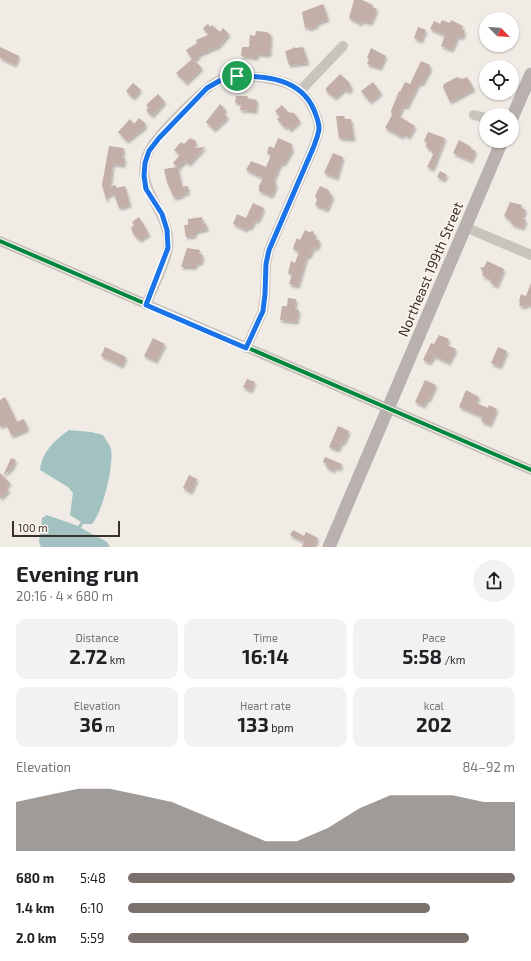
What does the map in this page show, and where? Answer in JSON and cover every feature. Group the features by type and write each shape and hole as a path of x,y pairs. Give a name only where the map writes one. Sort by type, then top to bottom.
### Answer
{"main road":[{"path":"516,108 531,74"},
{"name":"Northeast 199th Street","path":"328,547 499,148"}],"street":[{"path":"301,90 343,46"},
{"path":"146,305 168,248 167,230 162,214 146,189 144,176 145,163 149,151 159,138 207,88 221,80 237,76 258,77 289,83 301,90 310,100 319,128 314,146 269,250 266,264 263,311 246,348"},
{"path":"474,115 479,116"},
{"path":"465,227 531,255"},
{"path":"0,241 531,470"}],"water":[{"path":"69,430 91,432 103,435 111,449 111,466 104,499 92,524 83,524 81,528 107,542 110,547 41,547 39,542 42,518 47,515 78,526 81,522 70,515 73,493 68,487 40,470 46,452"}],"building":[{"path":"354,0 362,0 373,5 372,7 377,9 371,23 362,21 361,24 349,18"},
{"path":"323,4 328,19 316,24 317,26 309,29 308,27 305,28 302,12"},
{"path":"442,20 450,23 451,20 463,26 461,29 465,31 462,38 458,36 452,50 441,46 445,35 430,29 434,21 440,24"},
{"path":"208,24 210,27 212,25 220,32 223,28 229,34 219,46 198,55 199,57 194,60 202,68 186,83 176,73 192,59 186,50 197,43 196,40 208,35 203,28"},
{"path":"418,27 426,30 421,41 414,38"},
{"path":"256,31 267,32 271,35 270,53 268,55 257,54 257,58 241,56 242,47 249,47 250,35 255,36"},
{"path":"0,47 19,56 15,65 0,58"},
{"path":"293,47 303,47 308,63 289,65 285,51 292,49"},
{"path":"371,48 386,56 380,68 367,64 369,59 367,58"},
{"path":"421,61 430,65 430,70 422,84 419,83 407,107 403,106 399,116 415,126 409,137 403,134 402,137 385,128 392,115 391,111 399,91 400,92 405,82 410,84"},
{"path":"340,74 350,83 349,84 352,88 348,92 345,89 335,98 326,91 326,88"},
{"path":"457,77 462,79 467,77 474,89 450,102 443,87 444,84"},
{"path":"373,82 381,93 370,102 361,91"},
{"path":"133,83 141,90 133,98 126,91"},
{"path":"158,94 165,102 152,116 146,110 149,108 146,105"},
{"path":"236,96 248,96 247,98 257,100 256,111 240,110 241,103 235,103"},
{"path":"220,104 226,110 223,113 228,117 214,130 206,122"},
{"path":"282,105 288,112 294,113 300,121 290,130 287,126 286,128 283,126 277,119 280,117 275,111"},
{"path":"336,116 344,116 345,119 351,119 354,139 339,138"},
{"path":"139,118 146,124 144,128 127,141 118,132 130,119 134,124"},
{"path":"428,132 445,138 433,169 427,167 433,155 431,150 426,147 427,142 424,141"},
{"path":"190,138 196,141 195,148 205,147 189,164 185,161 178,168 182,187 188,186 188,193 174,198 167,182 164,169 177,167 173,163 180,155 174,150 181,142 184,144"},
{"path":"278,138 292,144 291,148 293,149 284,164 281,163 274,179 276,186 272,196 259,191 259,186 263,178 246,170 251,161 266,167 271,155 267,153 269,146 274,148"},
{"path":"459,140 476,151 471,161 453,153"},
{"path":"109,146 124,148 122,158 125,158 124,165 113,164 110,187 116,185 116,188 125,186 130,205 119,208 114,194 108,195 107,202 102,185"},
{"path":"333,153 343,157 337,178 324,173"},
{"path":"440,171 447,175 444,180 437,177"},
{"path":"320,186 327,189 330,192 329,194 333,196 327,210 315,205 317,200 315,196"},
{"path":"510,202 522,205 521,208 526,210 522,218 526,220 523,228 511,224 512,222 504,216"},
{"path":"253,203 264,208 258,221 255,220 251,228 248,227 246,230 233,224 237,214 246,218"},
{"path":"139,217 149,234 140,240 134,235 131,228 134,225 132,222"},
{"path":"202,217 203,224 206,223 207,229 195,232 195,236 186,237 184,225 188,225 188,219"},
{"path":"305,230 309,232 313,231 314,235 317,236 315,239 320,241 317,249 314,247 310,256 307,256 298,286 289,284 292,275 288,273 291,261 295,263 299,252 293,249 294,245 297,238 300,240"},
{"path":"187,248 200,250 199,254 203,255 201,263 197,263 195,267 181,267"},
{"path":"487,261 504,269 497,286 490,283 492,281 482,275 483,272 480,268 484,267"},
{"path":"531,283 531,306 527,304 525,307 519,305 521,294 526,296"},
{"path":"288,298 296,299 295,309 299,310 297,322 280,320 282,306 287,306"},
{"path":"439,335 449,339 447,345 456,349 449,363 434,356 430,363 423,360 431,343 434,344"},
{"path":"153,338 165,344 156,361 144,356"},
{"path":"105,347 126,357 122,366 101,356"},
{"path":"498,347 507,351 500,367 491,363"},
{"path":"247,379 255,382 251,391 243,387"},
{"path":"425,380 436,385 429,400 427,399 424,406 415,402"},
{"path":"466,390 479,397 476,403 488,408 489,405 497,409 490,425 481,421 483,417 459,407"},
{"path":"5,397 17,422 24,419 28,429 12,436 6,424 0,427 0,400"},
{"path":"338,426 349,431 344,443 342,442 338,450 329,447"},
{"path":"325,457 342,464 340,469 335,467 334,471 326,467 327,464 323,462"},
{"path":"11,458 16,460 12,468 3,476"},
{"path":"0,473 10,483 6,487 9,490 0,499"},
{"path":"189,475 197,479 191,492 183,488"},
{"path":"293,530 304,536 306,532 318,538 314,547 302,547 304,542 290,535"}],"cycle path":[{"path":"146,305 162,270 168,248 168,235 148,188 145,177 145,164 149,151 182,111 205,91 222,79 238,76 254,77 272,79 288,84 300,91 310,103 318,121 318,135 269,250 266,264 263,311 246,348"},
{"path":"0,241 531,470"}],"route":[{"path":"237,76 276,79 289,83 301,90 310,100 319,128 314,146 269,250 264,280 265,294 263,311 246,348 146,305 162,267 168,248 167,230 162,214 152,201 146,189 144,176 145,163 149,151 159,138 207,88 221,80 237,76"}]}
